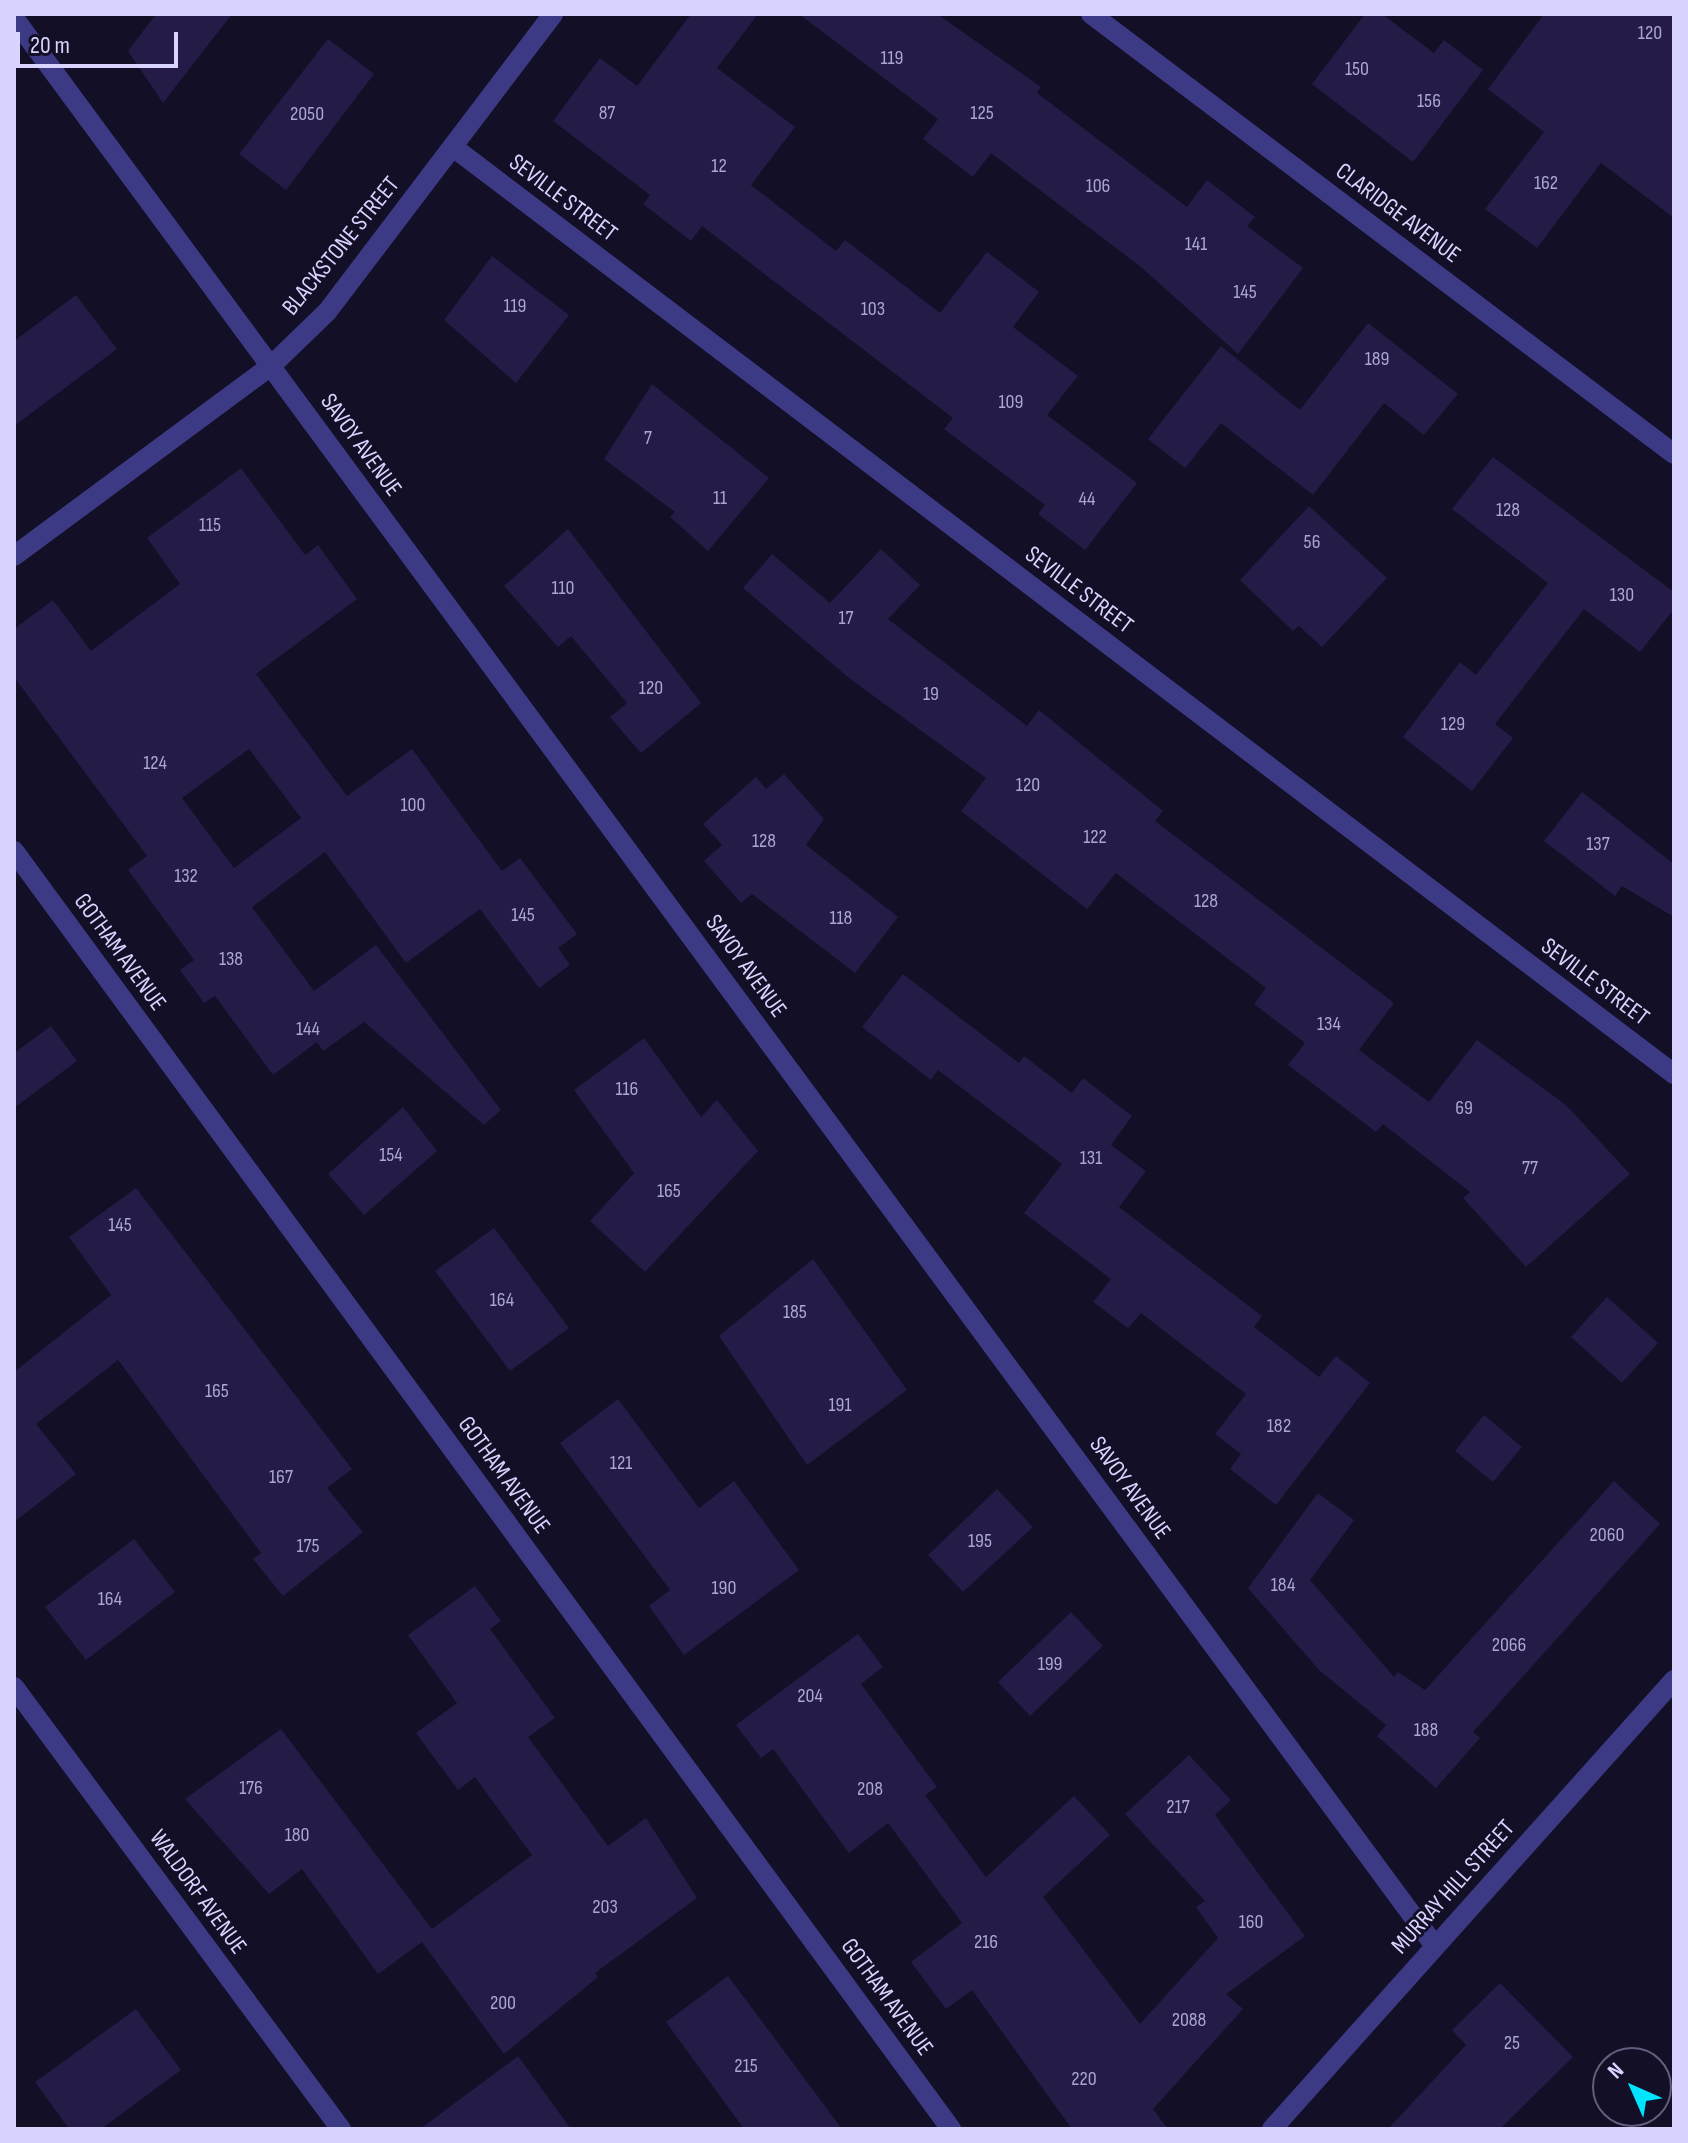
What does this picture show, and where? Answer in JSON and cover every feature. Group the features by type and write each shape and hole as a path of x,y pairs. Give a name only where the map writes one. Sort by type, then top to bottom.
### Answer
{"street":[{"name":"BLACKSTONE STREET","path":"14,556 271,366 327,312 553,14"},
{"name":"CLARIDGE AVENUE","path":"1091,14 1674,454"},
{"name":"SAVOY AVENUE","path":"14,18 1435,1946"},
{"name":"SEVILLE STREET","path":"453,147 1674,1074"},
{"name":"GOTHAM AVENUE","path":"14,851 951,2129"},
{"name":"MURRAY HILL STREET","path":"1272,2129 1674,1680"},
{"name":"WALDORF AVENUE","path":"14,1687 341,2129"}],"building":[{"path":"156,14 232,14 163,103 128,51"},
{"path":"691,14 758,14 717,68 795,127 751,185 836,251 845,240 940,313 987,252 1039,292 1013,327 1078,376 1047,415 1137,483 1085,550 1038,514 1045,505 944,429 953,418 702,226 691,241 643,204 650,195 553,121 600,58 637,86"},
{"path":"799,14 937,14 1041,87 1037,93 1187,207 1207,180 1255,217 1247,226 1303,268 1238,354 1141,267 991,153 973,177 923,139 938,119"},
{"path":"1365,14 1382,14 1434,53 1444,40 1483,70 1413,162 1312,84"},
{"path":"1544,14 1674,14 1674,218 1601,163 1537,248 1485,209 1544,132 1488,89"},
{"path":"328,39 374,74 286,190 239,154"},
{"path":"492,256 569,315 516,383 444,320"},
{"path":"76,295 117,349 14,426 14,341"},
{"path":"1368,323 1458,394 1424,435 1384,403 1313,495 1221,423 1185,468 1148,439 1221,346 1300,410"},
{"path":"652,384 769,478 708,551 670,517 675,512 604,459"},
{"path":"1493,457 1674,592 1674,609 1640,652 1584,609 1495,724 1513,738 1472,791 1403,737 1460,662 1476,675 1548,583 1452,509"},
{"path":"241,468 305,555 318,545 357,599 256,674 347,796 412,749 502,871 520,858 577,934 558,948 570,965 539,988 480,909 406,963 325,852 252,907 314,991 376,945 501,1110 484,1125 364,1022 323,1051 317,1042 273,1075 215,996 204,1003 180,970 194,960 128,870 147,856 14,677 14,629 53,600 91,651 180,584 147,538","holes":["249,749 301,818 234,868 182,798"]},
{"path":"1309,506 1387,578 1322,647 1299,626 1293,631 1240,580"},
{"path":"568,529 701,703 641,753 610,717 627,703 571,636 558,647 504,586"},
{"path":"881,549 920,585 888,619 1027,726 1039,710 1163,811 1155,821 1394,1003 1359,1050 1429,1102 1477,1040 1566,1105 1630,1174 1526,1267 1463,1198 1470,1192 1383,1124 1376,1132 1288,1065 1305,1043 1254,1004 1266,988 1116,873 1087,909 961,811 986,778 849,678 743,588 772,554 830,603"},
{"path":"784,774 824,819 806,845 898,917 855,973 752,894 741,903 704,861 722,845 703,824 756,777 766,789"},
{"path":"1582,792 1674,864 1674,917 1622,886 1615,896 1544,841"},
{"path":"903,974 1019,1063 1024,1056 1072,1093 1083,1078 1132,1116 1111,1145 1146,1171 1119,1207 1262,1316 1254,1327 1319,1377 1336,1356 1370,1383 1276,1505 1230,1469 1241,1454 1215,1434 1246,1394 1141,1313 1128,1328 1093,1302 1111,1279 1024,1213 1062,1164 938,1070 931,1080 862,1027"},
{"path":"51,1026 77,1061 14,1108 14,1053"},
{"path":"644,1038 701,1117 717,1100 758,1151 645,1272 590,1221 634,1173 574,1090"},
{"path":"403,1107 437,1151 364,1215 328,1174"},
{"path":"136,1188 352,1469 327,1488 363,1532 283,1596 253,1559 261,1553 118,1360 36,1424 76,1474 14,1522 14,1372 111,1295 69,1237"},
{"path":"494,1228 569,1328 510,1371 435,1271"},
{"path":"813,1259 907,1390 807,1465 719,1336"},
{"path":"1607,1297 1658,1343 1622,1383 1571,1337"},
{"path":"618,1399 699,1508 734,1481 799,1570 684,1655 649,1606 670,1590 560,1443"},
{"path":"1484,1415 1522,1447 1493,1482 1455,1451"},
{"path":"1614,1481 1660,1524 1473,1732 1480,1738 1436,1788 1377,1736 1386,1725 1319,1670 1248,1588 1318,1493 1354,1520 1310,1580 1394,1677 1398,1672 1425,1690"},
{"path":"997,1489 1033,1527 963,1592 928,1555"},
{"path":"134,1539 175,1592 86,1660 45,1607"},
{"path":"475,1586 501,1621 490,1629 555,1718 528,1737 608,1846 646,1818 697,1898 595,1973 598,1977 504,2054 422,1942 378,1974 302,1869 269,1894 185,1799 281,1729 432,1929 532,1855 475,1777 458,1790 416,1733 457,1703 408,1635"},
{"path":"1071,1612 1103,1646 1030,1716 998,1682"},
{"path":"858,1634 883,1667 861,1684 937,1787 925,1795 986,1877 1074,1796 1110,1835 1043,1897 1140,2024 1218,1938 1196,1907 1205,1901 1125,1814 1189,1755 1231,1800 1215,1815 1305,1936 1226,1994 1243,2009 1153,2109 1168,2129 1072,2129 972,1990 946,2009 911,1962 962,1923 888,1823 849,1853 773,1749 761,1758 736,1725"},
{"path":"728,1976 842,2129 744,2129 666,2022"},
{"path":"1500,1983 1573,2057 1500,2129 1388,2129 1466,2045 1452,2030"},
{"path":"136,2009 181,2070 101,2129 69,2129 35,2082"},
{"path":"518,2056 571,2129 420,2129"}]}
